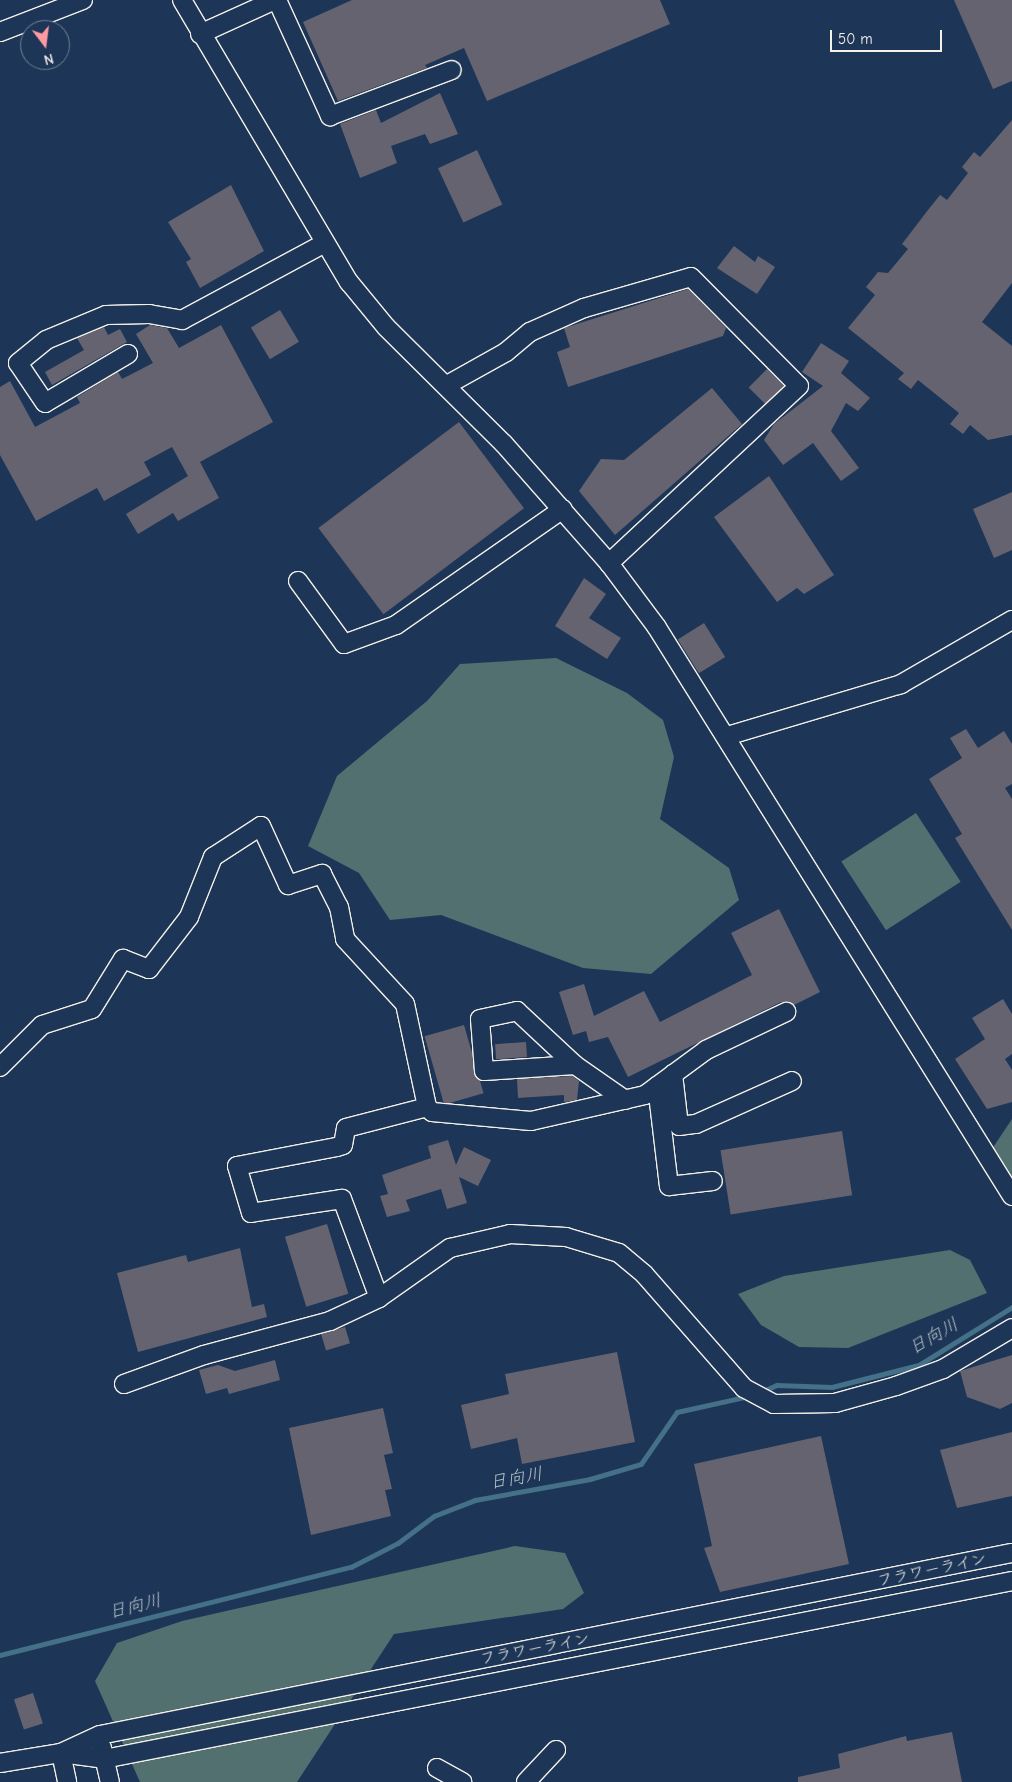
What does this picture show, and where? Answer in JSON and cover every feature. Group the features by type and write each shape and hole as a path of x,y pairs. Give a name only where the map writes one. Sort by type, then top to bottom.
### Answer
{"street":[{"path":"0,32 83,0"},
{"path":"182,0 323,244 386,327 446,385 563,509 609,563 656,626 728,736 1012,1196"},
{"path":"200,34 276,0 330,116 452,70"},
{"path":"128,354 45,403 18,363 46,340 106,315 149,314 182,320 323,244"},
{"path":"446,385 506,352 530,332 584,308 691,277 799,386 609,563"},
{"path":"298,582 344,644 396,625 563,509"},
{"path":"728,736 901,684 1012,620"},
{"path":"0,1067 42,1025 92,1009 122,960 149,969 189,917 212,857 262,826 288,885 322,874 339,907 345,939 406,1004 427,1106 432,1112 531,1120 625,1100 657,1086 706,1050 786,1012"},
{"path":"576,1065 484,1071 480,1019 517,1011 576,1065 625,1100"},
{"path":"673,1074 679,1126 696,1124 792,1081"},
{"path":"657,1086 669,1186 713,1181"},
{"path":"379,1298 342,1200 252,1213 237,1166 337,1147 343,1145 346,1128 427,1106"},
{"path":"124,1384 204,1355 330,1321 379,1298 429,1260 484,1240 510,1234 600,1244 620,1253 644,1274 744,1388 774,1404 808,1406 852,1398 943,1370 1012,1328"},
{"name":"フラワーライン","path":"0,1763 61,1753 100,1735 1012,1553"},
{"name":"フラワーライン","path":"61,1753 104,1760 1012,1581"},
{"path":"100,1735 110,1782"},
{"path":"526,1782 556,1750"},
{"path":"61,1753 67,1782"},
{"path":"437,1768 462,1782"}],"green space":[{"path":"556,658 627,693 663,720 674,757 660,819 729,868 739,900 651,974 583,968 441,915 390,920 359,873 308,846 337,776 427,701 460,664"},
{"path":"916,813 961,882 886,930 841,861"},
{"path":"1012,1119 1012,1179 992,1149"},
{"path":"950,1250 970,1260 987,1293 848,1348 799,1347 761,1325 738,1294 784,1276"},
{"path":"515,1546 565,1553 584,1593 563,1609 394,1634 297,1782 140,1782 95,1681 117,1643 182,1621"}],"building":[{"path":"352,0 660,0 670,24 487,101 464,48 425,65 427,68 338,101 303,22"},
{"path":"954,0 1012,0 1012,81 993,89"},
{"path":"440,93 458,134 430,144 425,134 391,146 397,163 360,178 340,124 376,110 381,123"},
{"path":"1012,120 1012,283 982,322 1012,346 1012,435 988,440 970,425 963,434 950,424 959,413 918,380 911,389 898,379 904,373 848,328 875,295 866,287 878,272 888,273 908,249 902,244 940,195 947,200 968,173 962,167 974,152 980,157"},
{"path":"477,150 502,204 463,223 438,168"},
{"path":"231,185 264,251 200,288 186,262 191,259 168,222"},
{"path":"734,246 755,262 758,256 775,267 757,294 717,268"},
{"path":"688,289 726,328 723,336 568,387 557,352 570,347 564,328"},
{"path":"280,310 299,342 270,359 251,328"},
{"path":"150,325 167,328 179,348 221,325 273,422 200,462 219,498 178,521 173,513 138,534 126,514 188,476 172,447 144,462 151,475 104,501 97,488 36,521 0,455 0,387 10,381 35,427 80,403 77,397 118,372 122,379 153,363 136,334"},
{"path":"104,327 108,335 120,329 127,342 52,385 45,372 84,350 77,338"},
{"path":"821,343 849,361 841,373 870,398 858,411 846,403 831,431 859,468 841,481 813,443 783,465 764,440 774,424 823,386 802,372"},
{"path":"767,369 784,386 766,404 749,387"},
{"path":"712,388 742,424 615,535 579,491 601,459 624,460"},
{"path":"459,422 524,508 383,614 318,528"},
{"path":"769,476 834,575 804,594 797,588 777,602 714,517"},
{"path":"1012,492 1012,550 994,558 973,509"},
{"path":"584,578 606,594 589,618 621,638 607,659 555,626"},
{"path":"704,623 725,657 699,673 678,639"},
{"path":"966,729 978,748 1004,731 1012,744 1012,784 1005,788 1012,799 1012,930 955,838 962,834 929,779 962,758 950,738"},
{"path":"779,909 820,992 794,1005 781,1002 628,1077 608,1037 589,1042 586,1031 573,1035 559,992 584,984 594,1016 644,991 660,1022 752,975 731,933"},
{"path":"1003,999 1012,1014 1012,1054 1005,1059 1012,1070 1012,1102 987,1109 955,1059 985,1039 972,1018"},
{"path":"464,1025 484,1093 444,1105 425,1036"},
{"path":"526,1042 527,1057 496,1059 495,1044"},
{"path":"572,1076 579,1081 577,1100 564,1102 564,1095 518,1098 517,1079"},
{"path":"842,1131 852,1195 731,1214 721,1150"},
{"path":"448,1140 456,1165 464,1147 491,1160 478,1186 459,1177 467,1203 447,1209 441,1189 406,1200 410,1211 387,1217 380,1196 388,1194 382,1175 431,1158 428,1146"},
{"path":"327,1224 348,1294 306,1307 285,1237"},
{"path":"240,1248 252,1307 264,1304 267,1317 138,1352 117,1273 186,1255 188,1262"},
{"path":"345,1327 350,1343 326,1351 321,1334"},
{"path":"617,1352 635,1442 522,1464 517,1438 471,1449 461,1405 509,1394 505,1374"},
{"path":"1012,1355 1012,1403 1000,1409 967,1397 960,1371"},
{"path":"275,1360 280,1380 229,1394 227,1388 206,1394 199,1370 218,1365 235,1371"},
{"path":"383,1408 393,1453 384,1455 392,1489 385,1490 391,1516 311,1535 289,1428"},
{"path":"1012,1432 1012,1496 957,1508 940,1450"},
{"path":"821,1436 849,1564 720,1592 704,1548 712,1546 694,1464"},
{"path":"33,1693 43,1723 24,1730 14,1699"},
{"path":"952,1732 962,1782 798,1782 798,1777 840,1768 838,1754 906,1736 907,1741"}],"waterway":[{"name":"日向川","path":"761,1392 777,1385 832,1387 919,1365 1012,1307"},
{"name":"日向川","path":"0,1655 351,1567 398,1543 434,1516 475,1500 590,1479 641,1464 677,1412 749,1396"}]}
